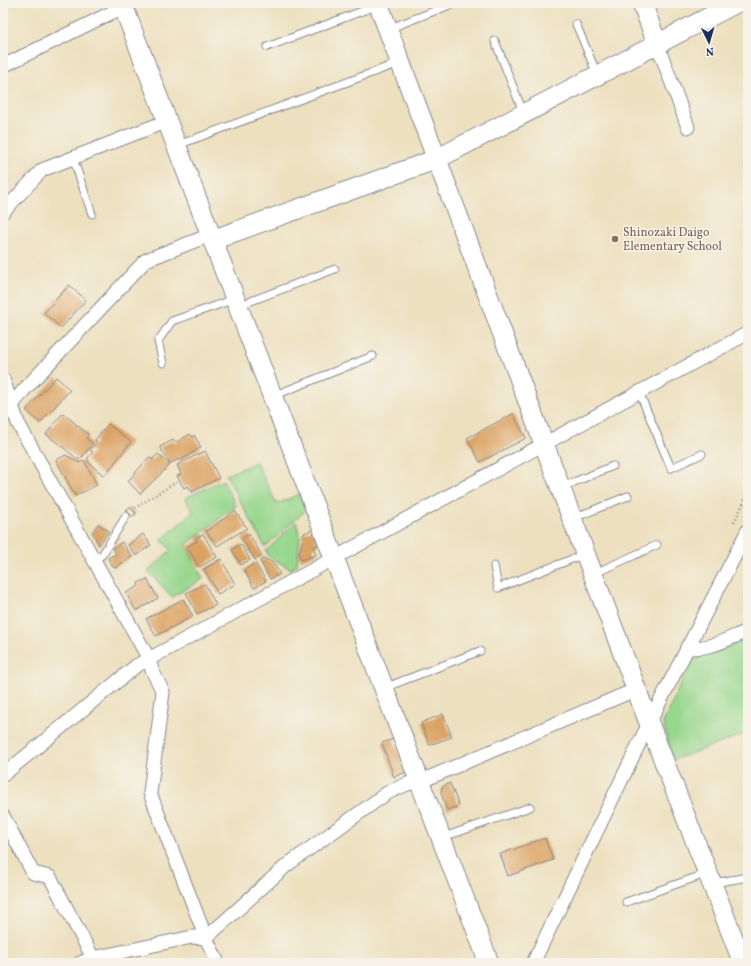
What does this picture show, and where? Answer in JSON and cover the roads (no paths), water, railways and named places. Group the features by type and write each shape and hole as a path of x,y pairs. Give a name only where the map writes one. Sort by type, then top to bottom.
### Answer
{"street":[{"path":"642,3 688,128"},
{"path":"3,417 11,405 146,260 437,158 598,76 657,43 736,3"},
{"path":"3,66 125,4 176,146 271,397 489,963"},
{"path":"379,4 543,445 649,723 743,963"},
{"path":"3,212 42,170 167,121"},
{"path":"3,775 136,666 748,333"},
{"path":"3,379 18,423 149,660 152,670 163,692 150,793 206,938 218,963"},
{"path":"533,963 649,723 748,530"},
{"path":"687,647 696,649 708,647 748,631"},
{"path":"80,963 93,958 192,937 206,938 287,865 387,793 408,784 419,782 637,689"},
{"path":"3,816 33,873 50,877 93,958"}],"lane":[{"path":"388,29 455,3"},
{"path":"267,47 379,4"},
{"path":"576,24 598,76"},
{"path":"495,41 524,114"},
{"path":"176,146 401,62"},
{"path":"73,158 92,214"},
{"path":"163,363 158,341 172,321 236,303 335,269"},
{"path":"271,397 373,356"},
{"path":"639,392 671,468 702,454"},
{"path":"560,488 613,466"},
{"path":"572,519 628,496"},
{"path":"95,560 102,555 126,516"},
{"path":"593,574 657,545"},
{"path":"494,566 498,588 585,554"},
{"path":"384,688 480,651"},
{"path":"441,838 530,807"},
{"path":"626,902 710,878 748,877"}],"place":[{"name":"Shinozaki Daigo Elementary School","path":"615,239"}]}
